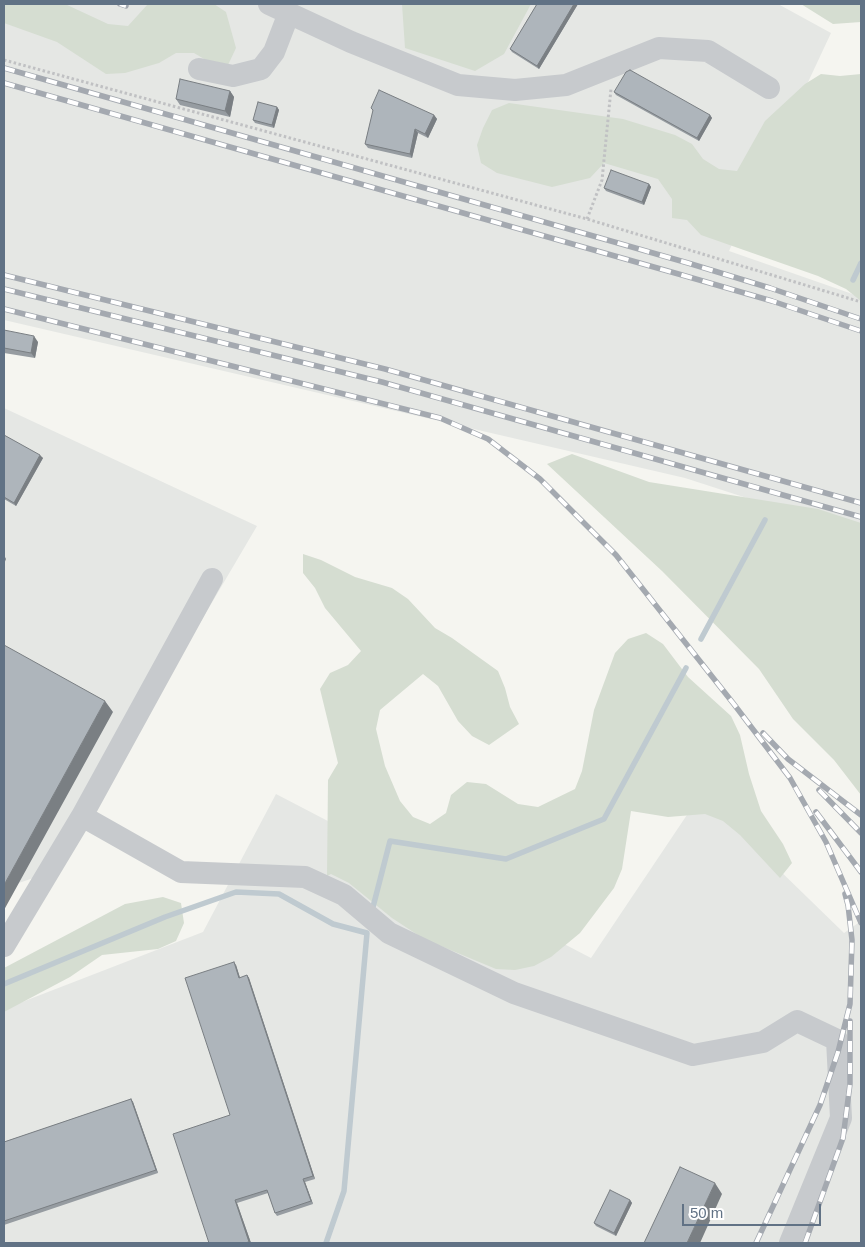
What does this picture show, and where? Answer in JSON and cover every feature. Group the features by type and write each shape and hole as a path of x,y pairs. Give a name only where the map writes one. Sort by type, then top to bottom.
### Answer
{"lane":[{"path":"269,4 351,42 458,85 515,90 566,85 659,48 708,52 769,88"},
{"path":"199,68 233,76 261,68 274,52 289,13"},
{"path":"4,946 82,816 212,579"},
{"path":"82,816 181,872 305,877 344,895 388,933 514,993 693,1055 763,1042 797,1021 837,1040 841,1118 790,1243"}],"path":[{"path":"4,60 587,219 861,302"},
{"path":"587,219 602,180 614,66"}],"shaded area":[{"path":"4,4 778,4 831,33 729,251 861,297 861,535 685,478 4,320"},
{"path":"4,4 65,4 108,24 128,26 148,4 214,4 226,12 236,48 228,65 211,63 194,53 176,53 159,63 125,73 106,74 57,42 4,23"},
{"path":"402,4 531,4 504,54 475,71 405,48"},
{"path":"801,4 861,4 861,22 833,24"},
{"path":"821,74 840,76 861,74 861,301 846,289 818,276 701,235 687,220 672,218 672,199 658,179 604,163 590,178 552,187 497,173 481,163 477,145 483,128 492,110 509,103 623,119 675,135 692,144 703,159 719,169 737,171 765,121 805,84"},
{"path":"4,408 257,526 54,871 4,888"},
{"path":"572,454 649,482 818,509 861,523 861,795 834,760 793,719 759,669 662,571 547,464"},
{"path":"303,554 321,560 355,577 392,588 408,599 435,628 498,671 510,707 519,724 489,745 472,736 458,721 438,686 423,674 380,710 376,729 385,766 400,801 413,817 430,824 446,813 451,795 467,782 486,784 518,804 538,807 575,789 582,771 594,710 615,653 628,639 646,633 663,644 688,677 731,716 740,735 749,774 761,811 783,844 792,863 780,878 740,835 723,821 705,814 668,817 631,811 622,869 614,888 580,933 551,957 534,966 515,970 496,969 424,939 392,918 349,883 331,874 327,876 328,780 338,763 320,689 330,673 348,665 361,651 325,608 315,588 303,573"},
{"path":"276,794 591,958 701,794 844,933 861,921 861,1243 4,1243 4,1009 203,932"},
{"path":"163,897 181,903 184,923 176,941 158,949 102,955 70,977 4,1012 4,968 125,904"}],"building":[{"path":"537,4 574,4 537,66 510,49"},
{"path":"630,70 710,115 697,138 614,92 626,72"},
{"path":"180,79 230,91 225,111 176,99"},
{"path":"379,90 434,115 425,134 415,129 410,154 365,144 373,110 371,108"},
{"path":"258,102 277,107 272,125 253,120"},
{"path":"611,170 649,184 642,202 604,188"},
{"path":"4,330 34,336 31,353 4,348"},
{"path":"4,435 40,455 14,503 4,497"},
{"path":"4,645 105,701 4,885"},
{"path":"234,962 239,978 247,975 313,1176 303,1179 311,1201 275,1213 267,1190 235,1200 249,1242 209,1243 173,1134 230,1115 185,978"},
{"path":"131,1099 156,1170 4,1221 4,1142"},
{"path":"680,1167 715,1183 687,1243 644,1243"},
{"path":"610,1190 630,1200 614,1233 594,1223"}],"waterway":[{"path":"853,280 861,263"},
{"path":"701,639 765,520"},
{"path":"373,907 390,841 506,859 604,819 686,668"},
{"path":"4,984 165,917 236,892 279,894 333,924 367,933 344,1191 326,1243"}],"railway":[{"path":"120,4 126,6"},
{"path":"4,68 688,263 861,319"},
{"path":"4,83 772,301 861,331"},
{"path":"4,275 385,369 861,503"},
{"path":"4,289 382,382 861,517"},
{"path":"4,309 440,418 488,439 540,479 616,555 733,703 790,778 826,842 861,923"},
{"path":"763,733 788,759 861,815"},
{"path":"819,790 861,833"},
{"path":"816,812 861,872"},
{"path":"756,1243 820,1105 838,1052 850,1004 852,940 845,894"},
{"path":"805,1243 843,1138 850,1084 850,1021"}]}
